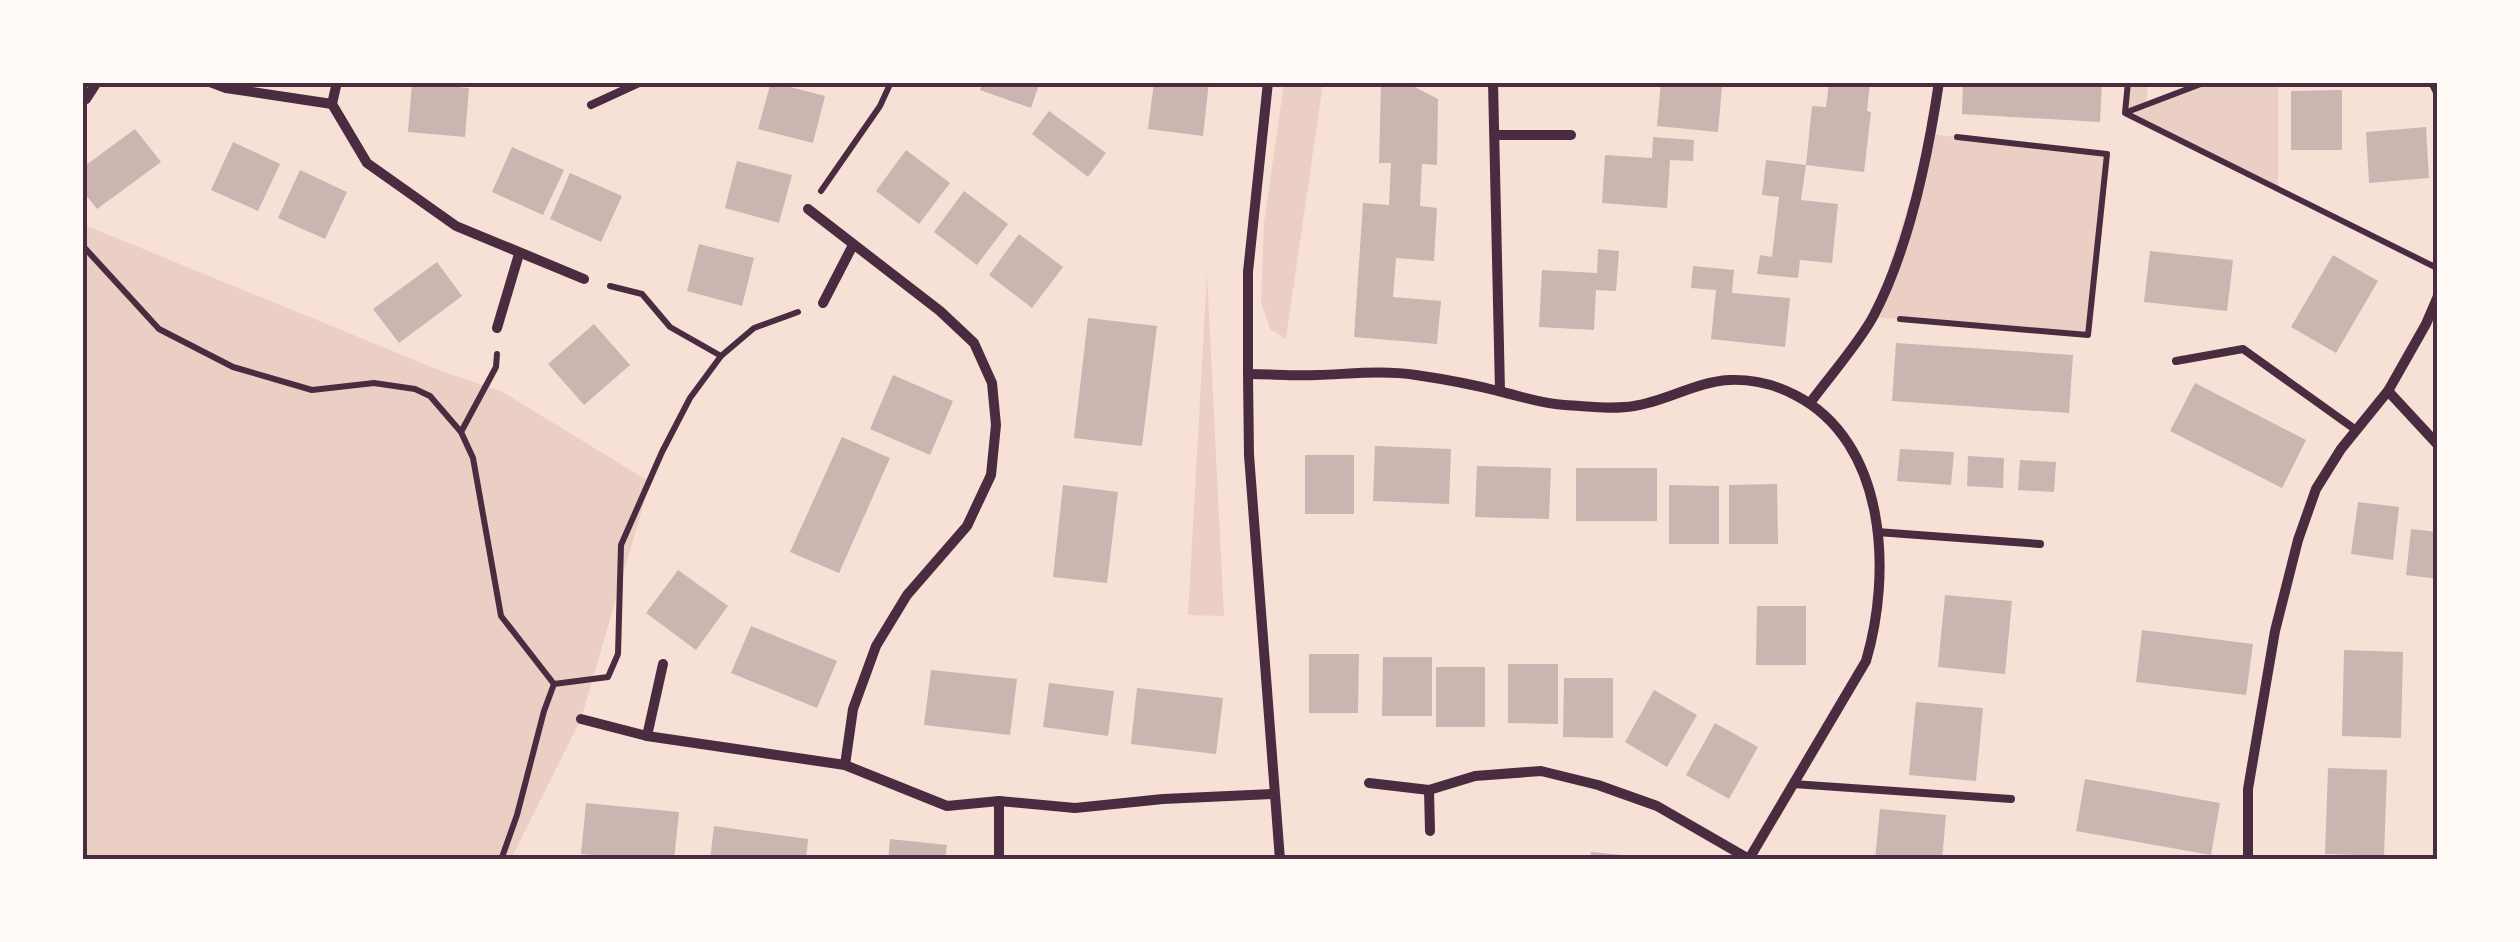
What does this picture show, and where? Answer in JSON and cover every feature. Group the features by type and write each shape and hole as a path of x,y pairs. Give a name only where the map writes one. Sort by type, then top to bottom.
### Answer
{"street":[{"path":"86,99 97,82"},
{"path":"210,82 226,88 332,104"},
{"path":"337,82 332,104 367,163 456,226 584,279"},
{"path":"1268,82 1248,272 1249,455 1280,860"},
{"path":"1493,82 1500,391"},
{"path":"1810,403 1874,317 1900,251 1939,82"},
{"path":"2433,82 2438,92"},
{"path":"1495,135 1571,135"},
{"path":"808,209 940,311 974,343 992,383 996,425 990,475 967,526 907,595 876,646 853,709 845,765"},
{"path":"823,303 853,245"},
{"path":"497,328 520,254"},
{"path":"2248,860 2248,789 2280,612 2298,540 2316,489 2388,391 2438,296"},
{"path":"1248,374 1409,374 1559,405 1618,408 1698,385 1741,381 1781,388 1831,419 1868,482 1878,532 1878,566 1875,624 1866,661 1749,860 1658,806 1541,771 1475,776 1429,790 1369,783"},
{"path":"2388,391 2438,446"},
{"path":"647,736 664,664"},
{"path":"580,718 647,736 845,765 947,806 999,801 1075,808 1274,794"},
{"path":"1429,790 1430,831"},
{"path":"999,801 999,860"}],"lane":[{"path":"592,105 640,82"},
{"path":"2176,361 2243,349 2356,430"},
{"path":"1878,532 2040,544"},
{"path":"1793,784 2011,799"}],"path":[{"path":"808,209 880,106 891,82"},
{"path":"2126,113 2128,82"},
{"path":"2126,113 2206,82"},
{"path":"2126,113 2438,269"},
{"path":"1874,317 2088,335 2107,154 1930,134"},
{"path":"82,245 159,329 233,367 312,390 374,383 416,389 430,396 461,432 473,458 501,616 554,684"},
{"path":"584,279 642,294 670,327 721,356"},
{"path":"554,684 608,678 618,654 621,545 690,398 721,356 754,328 823,303"},
{"path":"461,432 496,367 497,328"},
{"path":"501,860 554,684"}],"shaded area":[{"path":"1284,83 1323,83 1286,339 1270,329 1261,302 1264,223"},
{"path":"2128,83 2148,83 2146,104 2206,83 2278,83 2278,189 2125,113"},
{"path":"1931,134 2107,154 2088,335 1873,317"},
{"path":"82,224 444,372 501,391 650,482 581,719 511,859 83,859"},
{"path":"1207,273 1224,616 1188,615"}],"building":[{"path":"771,82 825,96 813,143 758,129"},
{"path":"983,82 1040,82 1031,108 980,90"},
{"path":"1154,82 1209,82 1203,136 1148,129"},
{"path":"1381,82 1405,82 1438,99 1437,165 1422,164 1420,206 1437,208 1434,261 1396,258 1393,297 1441,301 1437,344 1354,337 1363,203 1389,205 1391,163 1379,163"},
{"path":"1661,82 1722,87 1718,132 1657,126"},
{"path":"1829,82 1870,82 1864,172 1806,165 1812,106 1826,107"},
{"path":"1963,82 2102,82 2100,122 1962,114"},
{"path":"412,83 469,88 465,137 408,132"},
{"path":"2342,90 2342,150 2291,150 2291,91"},
{"path":"1049,111 1106,153 1088,177 1032,134"},
{"path":"2426,127 2429,178 2369,183 2366,132"},
{"path":"135,129 161,162 97,209 82,190 82,168"},
{"path":"1653,137 1694,140 1693,161 1670,160 1667,208 1602,203 1605,155 1652,158"},
{"path":"233,142 280,164 258,211 211,190"},
{"path":"512,147 564,170 543,215 492,192"},
{"path":"906,150 950,183 919,224 876,191"},
{"path":"1766,160 1806,165 1801,200 1838,204 1832,263 1800,260 1798,278 1757,274 1760,255 1772,257 1779,197 1762,195"},
{"path":"737,161 792,175 779,223 725,208"},
{"path":"300,170 347,192 325,239 278,218"},
{"path":"570,173 622,196 601,242 550,219"},
{"path":"964,191 1008,224 977,265 934,232"},
{"path":"1019,234 1063,267 1032,308 989,275"},
{"path":"699,244 754,258 742,306 687,291"},
{"path":"1598,249 1619,251 1616,291 1596,290 1594,330 1539,327 1542,270 1597,273"},
{"path":"2150,251 2233,260 2227,311 2144,302"},
{"path":"2333,255 2378,281 2336,353 2291,327"},
{"path":"437,262 462,296 399,343 373,309"},
{"path":"1693,266 1734,270 1732,293 1790,298 1785,347 1711,339 1716,290 1691,288"},
{"path":"1088,318 1157,326 1142,446 1074,438"},
{"path":"594,324 630,365 584,405 548,364"},
{"path":"1896,343 2073,355 2069,413 1892,401"},
{"path":"893,375 953,401 930,455 870,429"},
{"path":"2195,383 2306,440 2282,488 2170,431"},
{"path":"842,437 890,458 839,573 790,552"},
{"path":"1375,446 1451,449 1449,504 1373,501"},
{"path":"1900,449 1954,452 1951,485 1897,481"},
{"path":"1305,455 1354,455 1354,514 1305,514"},
{"path":"1968,456 2004,458 2003,488 1967,486"},
{"path":"2020,460 2056,462 2054,492 2018,490"},
{"path":"1477,466 1551,468 1549,519 1475,517"},
{"path":"1576,468 1657,468 1657,521 1576,521"},
{"path":"1777,484 1778,544 1729,544 1729,485"},
{"path":"1063,485 1118,492 1107,583 1053,577"},
{"path":"1669,485 1719,486 1719,544 1669,544"},
{"path":"2358,502 2399,507 2393,560 2351,554"},
{"path":"2411,529 2438,532 2438,579 2406,575"},
{"path":"678,570 728,606 696,650 646,613"},
{"path":"1945,595 2012,601 2005,674 1938,667"},
{"path":"1757,606 1806,606 1806,665 1756,665"},
{"path":"751,626 837,661 817,708 731,673"},
{"path":"2142,630 2253,644 2246,695 2136,682"},
{"path":"2344,650 2403,652 2401,738 2342,736"},
{"path":"1309,654 1359,654 1358,713 1309,713"},
{"path":"1383,657 1432,657 1432,716 1382,716"},
{"path":"1508,664 1558,664 1558,724 1508,723"},
{"path":"1436,667 1485,667 1485,727 1436,727"},
{"path":"931,670 1017,679 1010,735 924,725"},
{"path":"1564,678 1613,678 1613,738 1563,737"},
{"path":"1049,683 1114,691 1108,736 1043,727"},
{"path":"1137,688 1223,698 1216,754 1131,744"},
{"path":"1654,690 1697,715 1667,767 1625,742"},
{"path":"1916,702 1983,708 1976,781 1909,775"},
{"path":"1715,723 1758,747 1729,799 1686,775"},
{"path":"2328,768 2387,770 2384,856 2325,854"},
{"path":"2085,779 2220,803 2211,855 2076,831"},
{"path":"586,803 679,812 674,860 581,854"},
{"path":"1880,809 1946,815 1942,860 1875,860"},
{"path":"714,826 808,839 806,860 710,860"},
{"path":"890,839 947,845 945,860 888,860"},
{"path":"1591,852 1645,857 1645,860 1590,860"}]}
